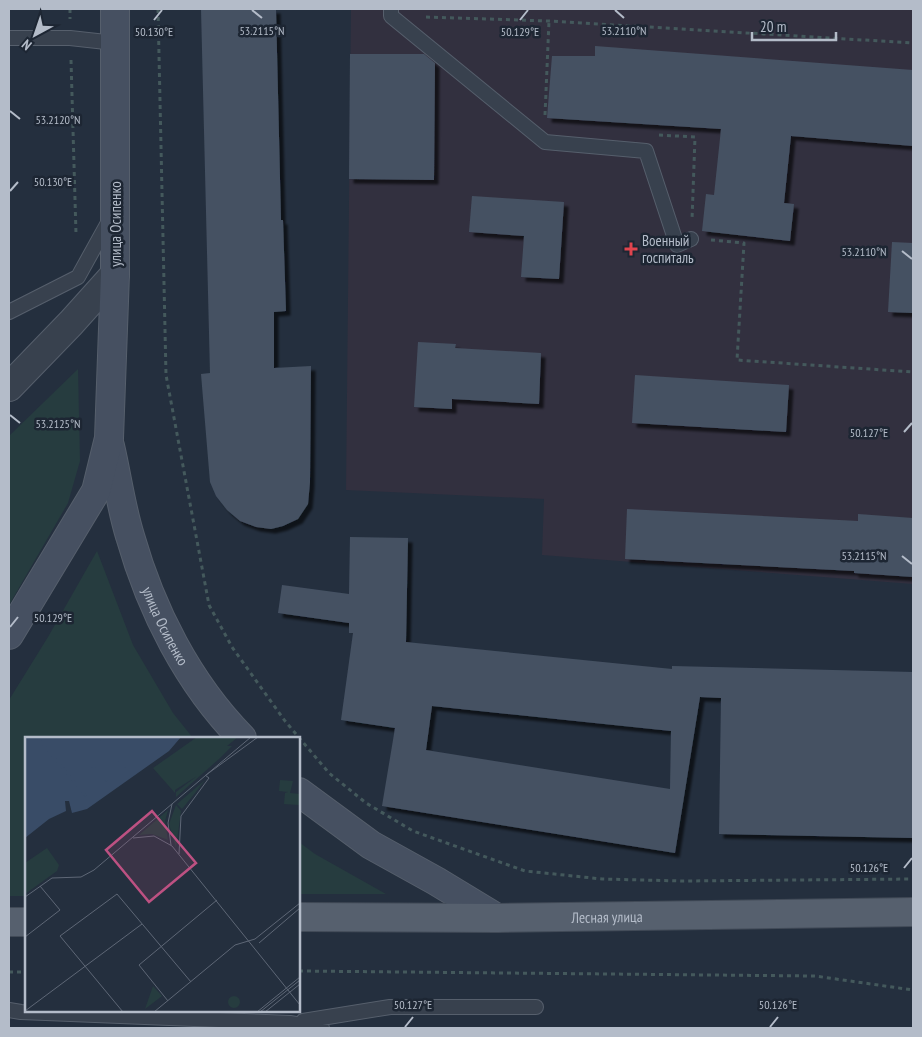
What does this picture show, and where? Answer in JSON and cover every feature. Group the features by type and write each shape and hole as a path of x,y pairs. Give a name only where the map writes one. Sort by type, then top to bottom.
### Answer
{"main road":[{"name":"улица Осипенко","path":"9,635 96,491 108,438 114,274 115,9"},
{"name":"улица Осипенко","path":"108,438 130,536 150,594 176,652 225,721 241,737"},
{"path":"300,793 371,844 498,918"},
{"name":"Лесная улица","path":"300,917 498,918 913,912"},
{"path":"9,922 25,922"}],"street":[{"path":"9,387 71,323 114,274"}],"lane":[{"path":"391,12 545,142 646,151 677,246 691,238"},
{"path":"9,38 70,38 115,43"},
{"path":"9,312 78,277 115,211"},
{"path":"290,1023 390,1006 536,1007"},
{"path":"9,1010 31,1013 290,1023 322,1028"}],"path":[{"path":"70,9 78,277"},
{"path":"158,9 166,375 210,605 232,647 299,737"},
{"path":"391,12 913,43"},
{"path":"300,739 329,773 366,803 413,831 525,871 602,879 682,881 913,879"},
{"path":"300,971 815,976 913,990"},
{"path":"9,972 25,972"}],"shaded area":[{"name":"Военный госпиталь","path":"351,9 913,9 913,584 542,555 544,499 346,490"}],"green space":[{"path":"78,369 80,461 68,503 9,605 9,436"},
{"path":"97,551 133,645 173,713 192,737 25,737 25,896 9,896 9,700 48,637"},
{"path":"300,843 315,854 386,894 300,894"}],"building":[{"path":"201,9 276,9 281,220 283,220 286,311 274,312 274,368 311,366 310,482 308,504 298,519 271,529 256,527 240,521 227,510 216,496 210,482 201,374 210,373"},
{"path":"595,46 913,70 913,146 791,136 784,203 794,204 790,241 702,231 706,194 714,195 721,129 547,118 552,56 595,56"},
{"path":"350,54 424,54 435,63 434,180 349,179"},
{"path":"472,196 564,202 559,279 521,277 524,236 469,232"},
{"path":"892,242 913,243 913,313 888,312"},
{"path":"418,342 456,344 455,348 541,353 539,404 452,399 452,409 414,407"},
{"path":"635,375 789,385 786,432 632,423"},
{"path":"627,509 858,521 858,514 913,518 913,577 854,573 854,571 625,559"},
{"path":"350,537 408,538 406,642 672,669 672,666 913,672 913,838 719,834 721,698 700,697 675,853 382,806 395,728 341,720 353,633 349,633 349,623 278,613 282,585 349,594","holes":["432,706 671,731 670,789 426,750"]}],"place":[{"name":"Военный госпиталь","path":"631,249"}]}
